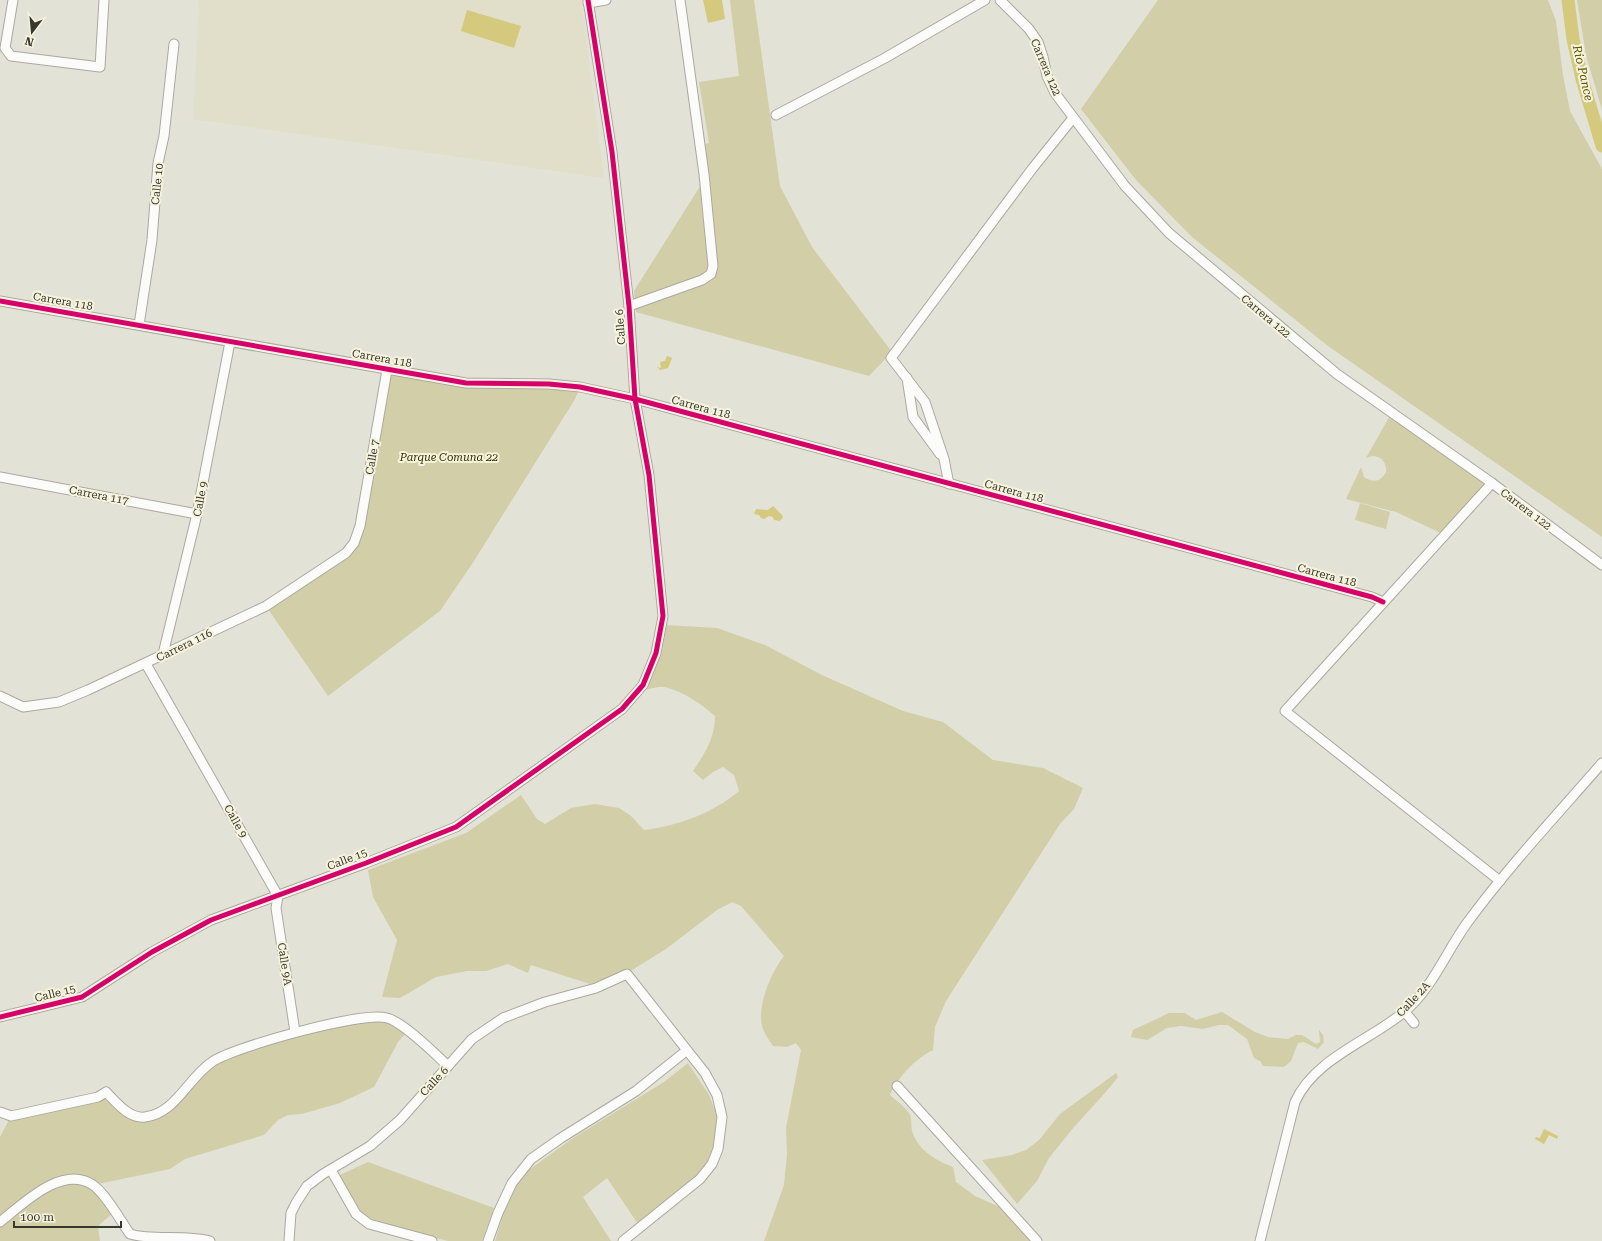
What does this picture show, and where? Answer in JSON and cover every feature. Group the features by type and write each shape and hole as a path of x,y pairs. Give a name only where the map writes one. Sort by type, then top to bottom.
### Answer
{"street":[{"path":"13,0 5,48 7,53 11,56 100,67 104,0"},
{"path":"588,1 606,0"},
{"path":"629,306 702,280 711,274 713,266 704,174 680,0"},
{"path":"776,115 885,58 985,0"},
{"name":"Carrera 122","path":"1000,0 1028,29 1038,42 1047,76 1055,93 1073,118 1125,186 1169,233 1337,374 1492,483 1602,565"},
{"name":"Calle 6","path":"588,1 612,152 629,306 635,399 649,475 661,582 663,616 656,653"},
{"name":"Calle 10","path":"139,325 152,240 158,164 164,136 174,44"},
{"path":"949,484 944,459 925,402 891,358 1032,169 1073,118"},
{"name":"Carrera 118","path":"0,301 466,383 548,384 580,387 635,399 1372,597 1383,602"},
{"name":"Calle 9","path":"163,654 197,514 230,342"},
{"name":"Calle 7","path":"354,543 360,526 387,370"},
{"path":"906,377 913,417 944,459"},
{"name":"Carrera 117","path":"0,477 197,514"},
{"path":"1492,483 1285,711 1500,882"},
{"name":"Carrera 116","path":"0,696 23,707 59,702 146,664 163,654 266,606 346,553 354,543"},
{"name":"Calle 15","path":"0,1017 82,997 152,952 211,920 278,896 456,827 622,709 643,685 656,653"},
{"name":"Calle 9","path":"146,664 278,896"},
{"name":"Calle 2A","path":"1260,1241 1295,1102 1305,1083 1320,1069 1404,1012 1425,988 1466,925 1500,882 1602,763"},
{"name":"Calle 9A","path":"278,896 276,908 295,1032"},
{"name":"Calle 6","path":"289,1241 291,1213 307,1186 370,1146 400,1120 472,1039 503,1018 545,1002 596,988 627,974 686,1051"},
{"path":"1404,1012 1414,1023"},
{"path":"0,1112 11,1116 98,1097 106,1092 127,1113 144,1117 164,1111 211,1063 224,1056 295,1032 374,1015 388,1018 398,1023 448,1066"},
{"path":"488,1241 498,1213 512,1184 531,1159 636,1091 686,1051 705,1074 717,1095 722,1117 718,1149 712,1164 700,1179 623,1241"},
{"path":"897,1086 1037,1241"},
{"path":"331,1170 356,1214 369,1224 432,1241"},
{"path":"0,1222 56,1181 75,1179 84,1181 96,1188 130,1234 135,1237 153,1239 190,1237 210,1241"}],"shaded area":[{"path":"199,0 581,0 604,178 193,119"},
{"path":"703,0 722,0 725,19 708,23"},
{"path":"467,10 521,26 514,48 461,31"},
{"path":"667,356 672,358 668,368 660,370 657,367 661,368 660,362 665,361"},
{"path":"773,506 783,517 780,521 774,520 773,517 769,516 764,519 759,515 754,514 756,509 768,510"},
{"path":"1544,1129 1558,1136 1557,1139 1549,1135 1544,1144 1535,1139 1536,1137 1540,1138"}],"green space":[{"path":"730,0 754,0 780,186 812,247 892,352 869,376 636,312 634,291 704,180 698,146 709,143 699,82 739,76"},
{"path":"1158,0 1548,0 1556,21 1563,75 1570,111 1602,169 1602,537 1328,346 1192,237 1136,180 1081,109"},
{"path":"1577,0 1602,0 1602,110 1586,55"},
{"name":"Parque Comuna 22","path":"387,370 466,383 580,387 575,399 474,561 440,611 328,696 266,606 354,543"},
{"path":"1392,412 1492,483 1445,535 1396,512 1346,499 1361,467 1364,477 1374,481 1382,478 1386,472 1385,464 1380,458 1374,456 1366,458"},
{"path":"1360,503 1390,512 1386,529 1355,520"},
{"path":"666,625 717,628 765,645 822,675 903,711 943,722 993,760 1043,768 1083,788 1074,809 1060,824 946,1001 935,1027 933,1050 920,1058 902,1075 890,1095 904,1107 910,1115 912,1131 918,1144 934,1158 953,1167 956,1182 975,1196 1002,1208 1030,1241 764,1241 784,1185 787,1154 786,1128 801,1050 796,1043 787,1047 773,1046 764,1031 761,1018 763,999 774,971 784,956 741,906 732,902 717,910 666,949 632,970 590,984 531,965 528,973 508,964 486,971 467,971 436,977 400,998 382,997 397,940 373,897 368,870 466,833 521,795 537,819 545,824 571,808 595,804 619,808 631,816 644,830 682,822 718,806 739,791 734,775 723,767 713,772 703,780 693,771 711,738 715,724 715,716 697,702 678,691 664,687 645,690 662,651"},
{"path":"1222,1012 1255,1032 1268,1037 1288,1039 1296,1035 1302,1035 1316,1044 1320,1042 1319,1030 1323,1035 1324,1042 1318,1049 1304,1042 1298,1043 1291,1061 1284,1067 1263,1066 1260,1061 1254,1058 1247,1039 1228,1025 1219,1025 1203,1029 1181,1026 1167,1028 1147,1040 1131,1037 1133,1030 1169,1013 1185,1013 1196,1020"},
{"path":"374,1015 408,1031 398,1042 374,1087 340,1103 302,1114 288,1115 278,1120 264,1135 185,1159 170,1169 93,1185 114,1212 98,1226 100,1241 0,1241 0,1137 11,1116 106,1092 127,1113 144,1117 164,1111 224,1056"},
{"path":"688,1063 709,1095 719,1121 712,1158 679,1194 638,1224 607,1178 583,1197 611,1241 495,1241 504,1211 522,1175 573,1138 664,1082"},
{"path":"1116,1073 1118,1077 1049,1158 1037,1181 1017,1204 982,1160 1012,1155 1026,1150 1039,1140 1060,1114"},
{"path":"368,1162 494,1208 482,1241 448,1241 386,1226 362,1214 340,1175"}],"waterway":[{"name":"Río Pance","path":"1568,0 1573,39 1582,79 1602,146"}],"cycle path":[{"path":"0,1017 82,997 152,952 211,920 366,863 456,827 622,709 643,685 656,653 663,616 649,475 635,399 629,306 612,152 588,0"},
{"path":"0,301 466,383 549,384 580,387 635,399 1372,597 1383,602"}]}
